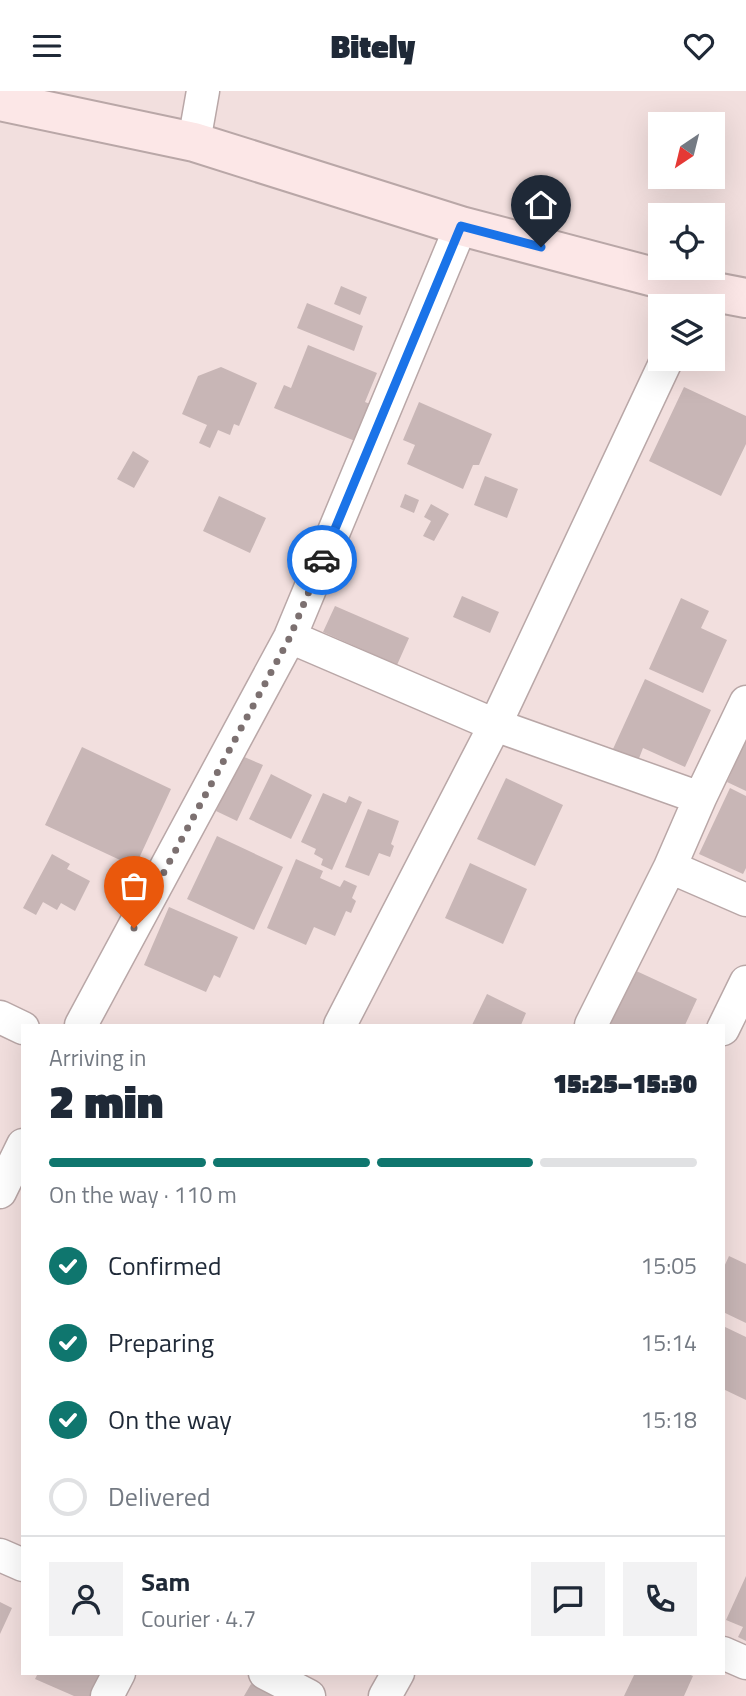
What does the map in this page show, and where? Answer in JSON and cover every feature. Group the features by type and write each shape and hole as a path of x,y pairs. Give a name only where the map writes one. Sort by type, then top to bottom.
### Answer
{"street":[{"path":"194,142 203,91"},
{"path":"0,101 194,142 682,294"},
{"path":"83,1024 290,637 461,226"},
{"path":"725,298 746,298"},
{"path":"341,1024 495,725 661,371"},
{"path":"290,637 495,725 700,798"},
{"path":"592,1024 670,867 746,702"},
{"path":"670,867 746,900"},
{"path":"725,1025 746,982"},
{"path":"0,1017 21,1027"},
{"path":"0,1192 21,1149"},
{"path":"0,1555 21,1564"},
{"path":"725,1654 746,1663"},
{"path":"107,1696 118,1675"},
{"path":"270,1675 309,1696"},
{"path":"385,1696 397,1675"}],"building":[{"path":"341,286 367,297 360,315 334,304"},
{"path":"307,303 363,326 354,351 297,328"},
{"path":"308,345 377,373 365,402 375,406 360,443 274,408 284,385 291,388"},
{"path":"221,367 257,383 239,426 234,424 230,435 218,430 210,448 199,443 207,425 182,414 198,376"},
{"path":"684,387 746,416 746,444 721,496 649,461"},
{"path":"419,402 492,434 479,465 473,465 463,489 407,464 415,445 403,440"},
{"path":"133,451 149,461 134,488 117,479"},
{"path":"485,476 518,489 507,518 474,505"},
{"path":"405,494 419,500 414,513 400,507"},
{"path":"219,496 266,518 250,553 203,531"},
{"path":"431,504 449,514 434,541 423,536 431,521 424,517"},
{"path":"462,596 499,612 490,633 453,617"},
{"path":"681,598 709,611 701,628 727,640 703,693 649,669"},
{"path":"335,606 409,638 397,665 323,632"},
{"path":"645,679 711,710 685,767 643,748 638,761 613,749"},
{"path":"746,740 746,791 727,782"},
{"path":"82,747 171,789 135,867 45,825"},
{"path":"242,756 263,765 237,821 216,811"},
{"path":"271,774 312,795 291,839 249,819"},
{"path":"506,778 563,805 535,866 477,839"},
{"path":"730,788 746,796 746,868 743,874 699,854"},
{"path":"323,793 346,803 349,796 362,802 332,870 321,865 323,859 314,854 316,849 301,842"},
{"path":"368,809 399,821 391,844 394,846 390,857 379,853 369,876 345,867"},
{"path":"217,836 283,867 254,930 187,899"},
{"path":"52,854 70,864 67,869 90,881 75,911 61,903 57,910 43,902 36,915 23,908"},
{"path":"296,859 323,871 320,878 340,887 344,880 357,886 352,898 356,901 351,913 346,911 335,936 314,927 306,945 267,928"},
{"path":"470,863 527,889 503,944 445,918"},
{"path":"169,907 238,937 220,978 214,975 206,992 144,965"},
{"path":"632,969 697,999 685,1024 606,1024"},
{"path":"487,994 526,1013 521,1024 472,1024"},
{"path":"729,1256 746,1264 746,1323 725,1313 725,1265"},
{"path":"725,1327 746,1337 746,1400 725,1390"},
{"path":"746,1576 746,1641 738,1637 743,1627 726,1620"},
{"path":"0,1602 12,1608 0,1634"},
{"path":"37,1675 101,1675 93,1696 74,1696 35,1679"},
{"path":"634,1675 693,1676 684,1696 624,1696"},
{"path":"251,1684 272,1696 244,1696"}],"way so far":[{"path":"134,928 290,637 322,560"}],"route":[{"path":"322,560 461,226 541,247"}]}
